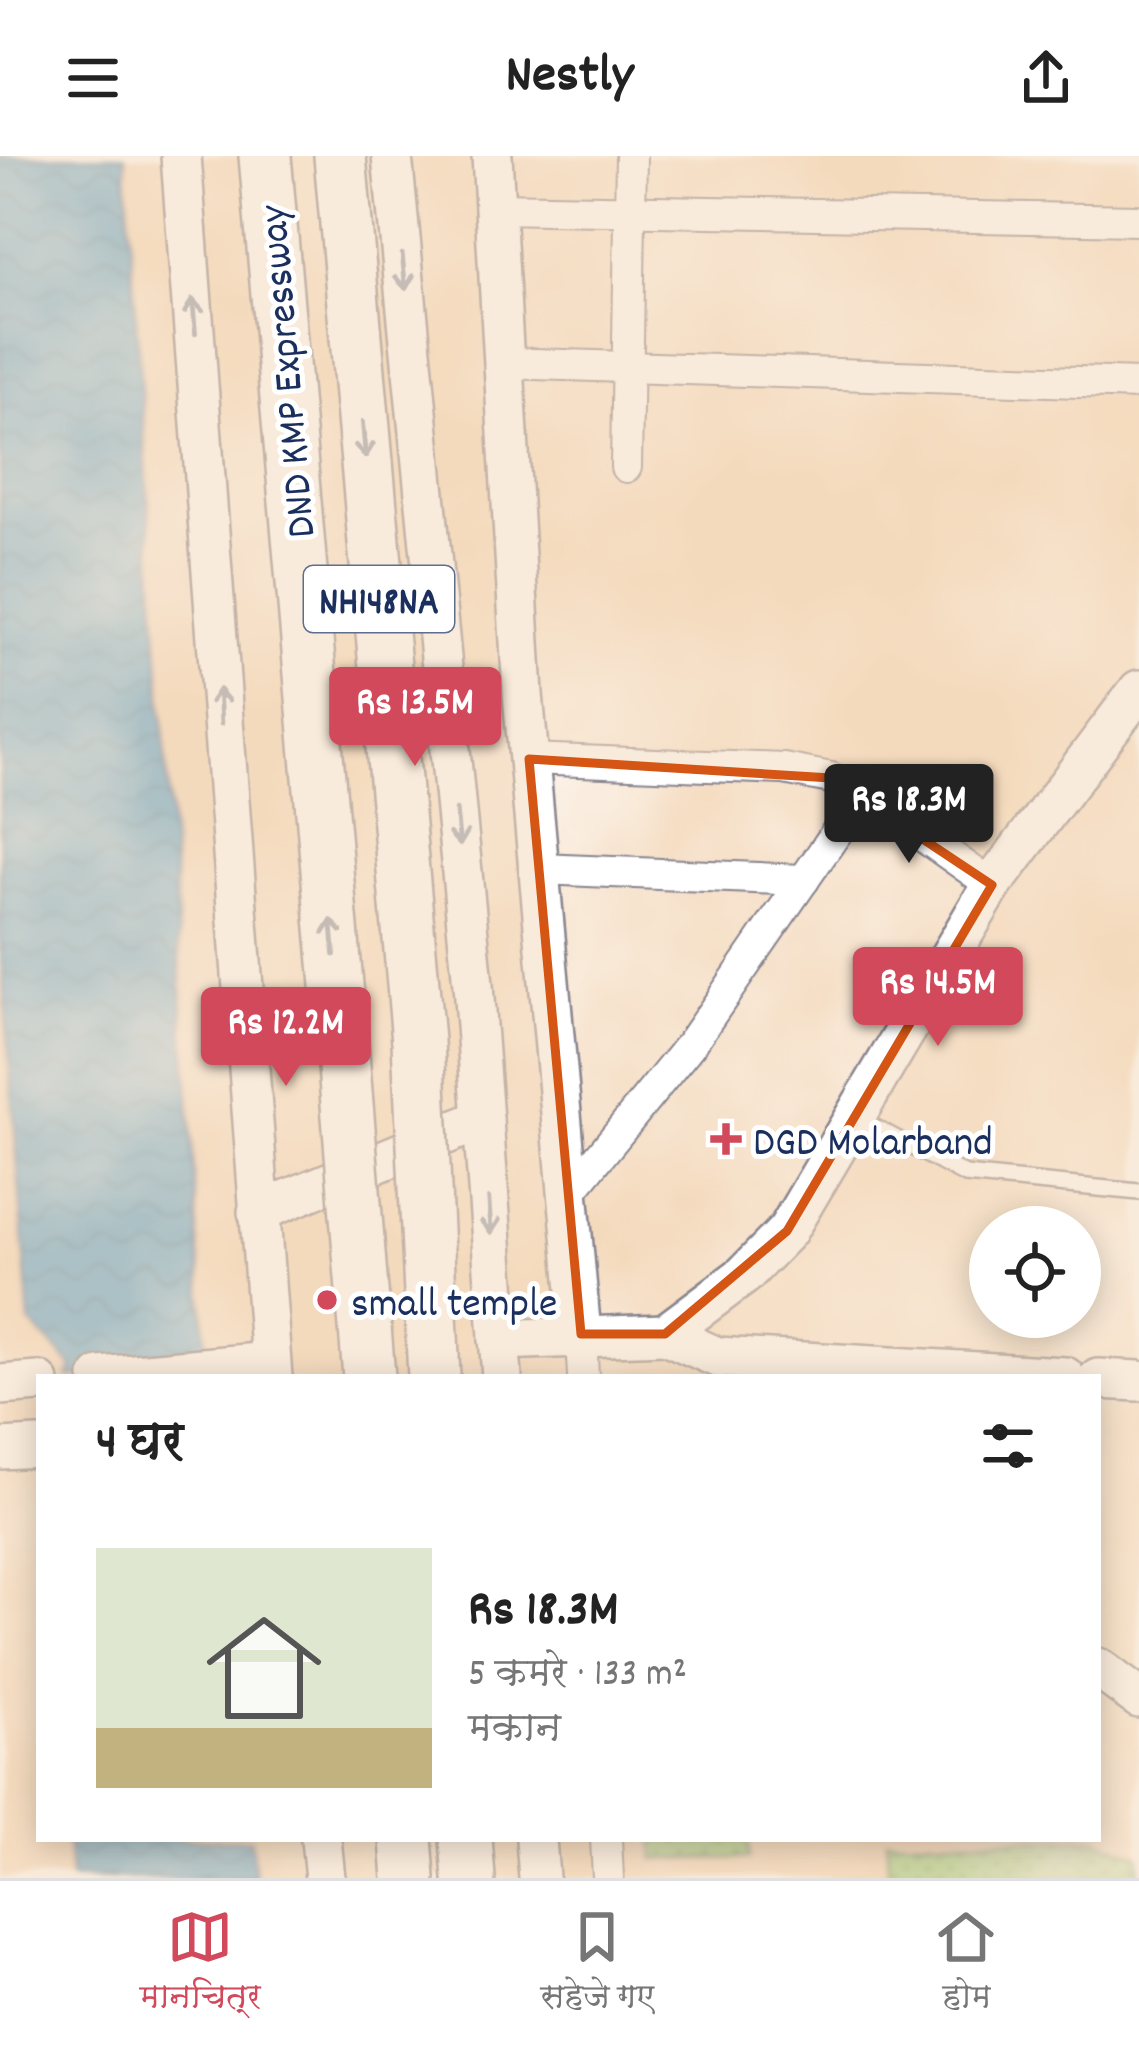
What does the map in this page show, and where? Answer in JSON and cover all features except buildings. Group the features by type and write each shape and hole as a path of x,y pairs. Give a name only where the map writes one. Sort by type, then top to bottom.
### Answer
{"highway":[{"name":"DND KMP Expressway","path":"265,156 369,1374"},
{"name":"DND KMP Expressway","path":"340,156 418,1042 434,1374"},
{"path":"406,1842 409,1878"},
{"path":"466,1842 469,1878"}],"street":[{"path":"153,1374 259,1368 258,1212 181,156"},
{"path":"392,156 483,1119 501,1359 581,1334 665,1334 728,1367 964,1374"},
{"path":"492,156 529,759 583,1374"},
{"path":"626,467 631,156"},
{"path":"495,208 1139,220"},
{"path":"504,363 1139,384"},
{"path":"665,1334 744,1275 787,1231 992,886 1139,690"},
{"path":"529,759 784,769 831,778 863,794 992,886"},
{"path":"568,1195 690,1046 863,794"},
{"path":"540,869 804,880"},
{"path":"258,1212 483,1119"},
{"path":"1101,1379 1139,1381"},
{"path":"0,1385 36,1382"},
{"path":"0,1449 36,1447"},
{"path":"1101,1670 1139,1698"},
{"path":"321,1842 326,1878"},
{"path":"536,1842 539,1878"},
{"path":"606,1842 608,1878"}],"lane":[{"path":"855,1117 965,1175 1139,1192"}],"highlighted area":[{"path":"529,759 831,778 992,885 787,1231 665,1334 581,1334"}],"green space":[{"path":"1101,1841 1139,1855 1139,1878 888,1878 887,1842"},
{"path":"654,1842 748,1842 749,1858 655,1859"}],"water":[{"path":"0,156 125,156 208,1374 70,1374 73,1367 30,1323 0,943"},
{"path":"67,1842 251,1842 255,1878 70,1878"}],"place":[{"name":"DGD Molarband","path":"726,1139"},
{"name":"small temple","path":"327,1300"}]}
